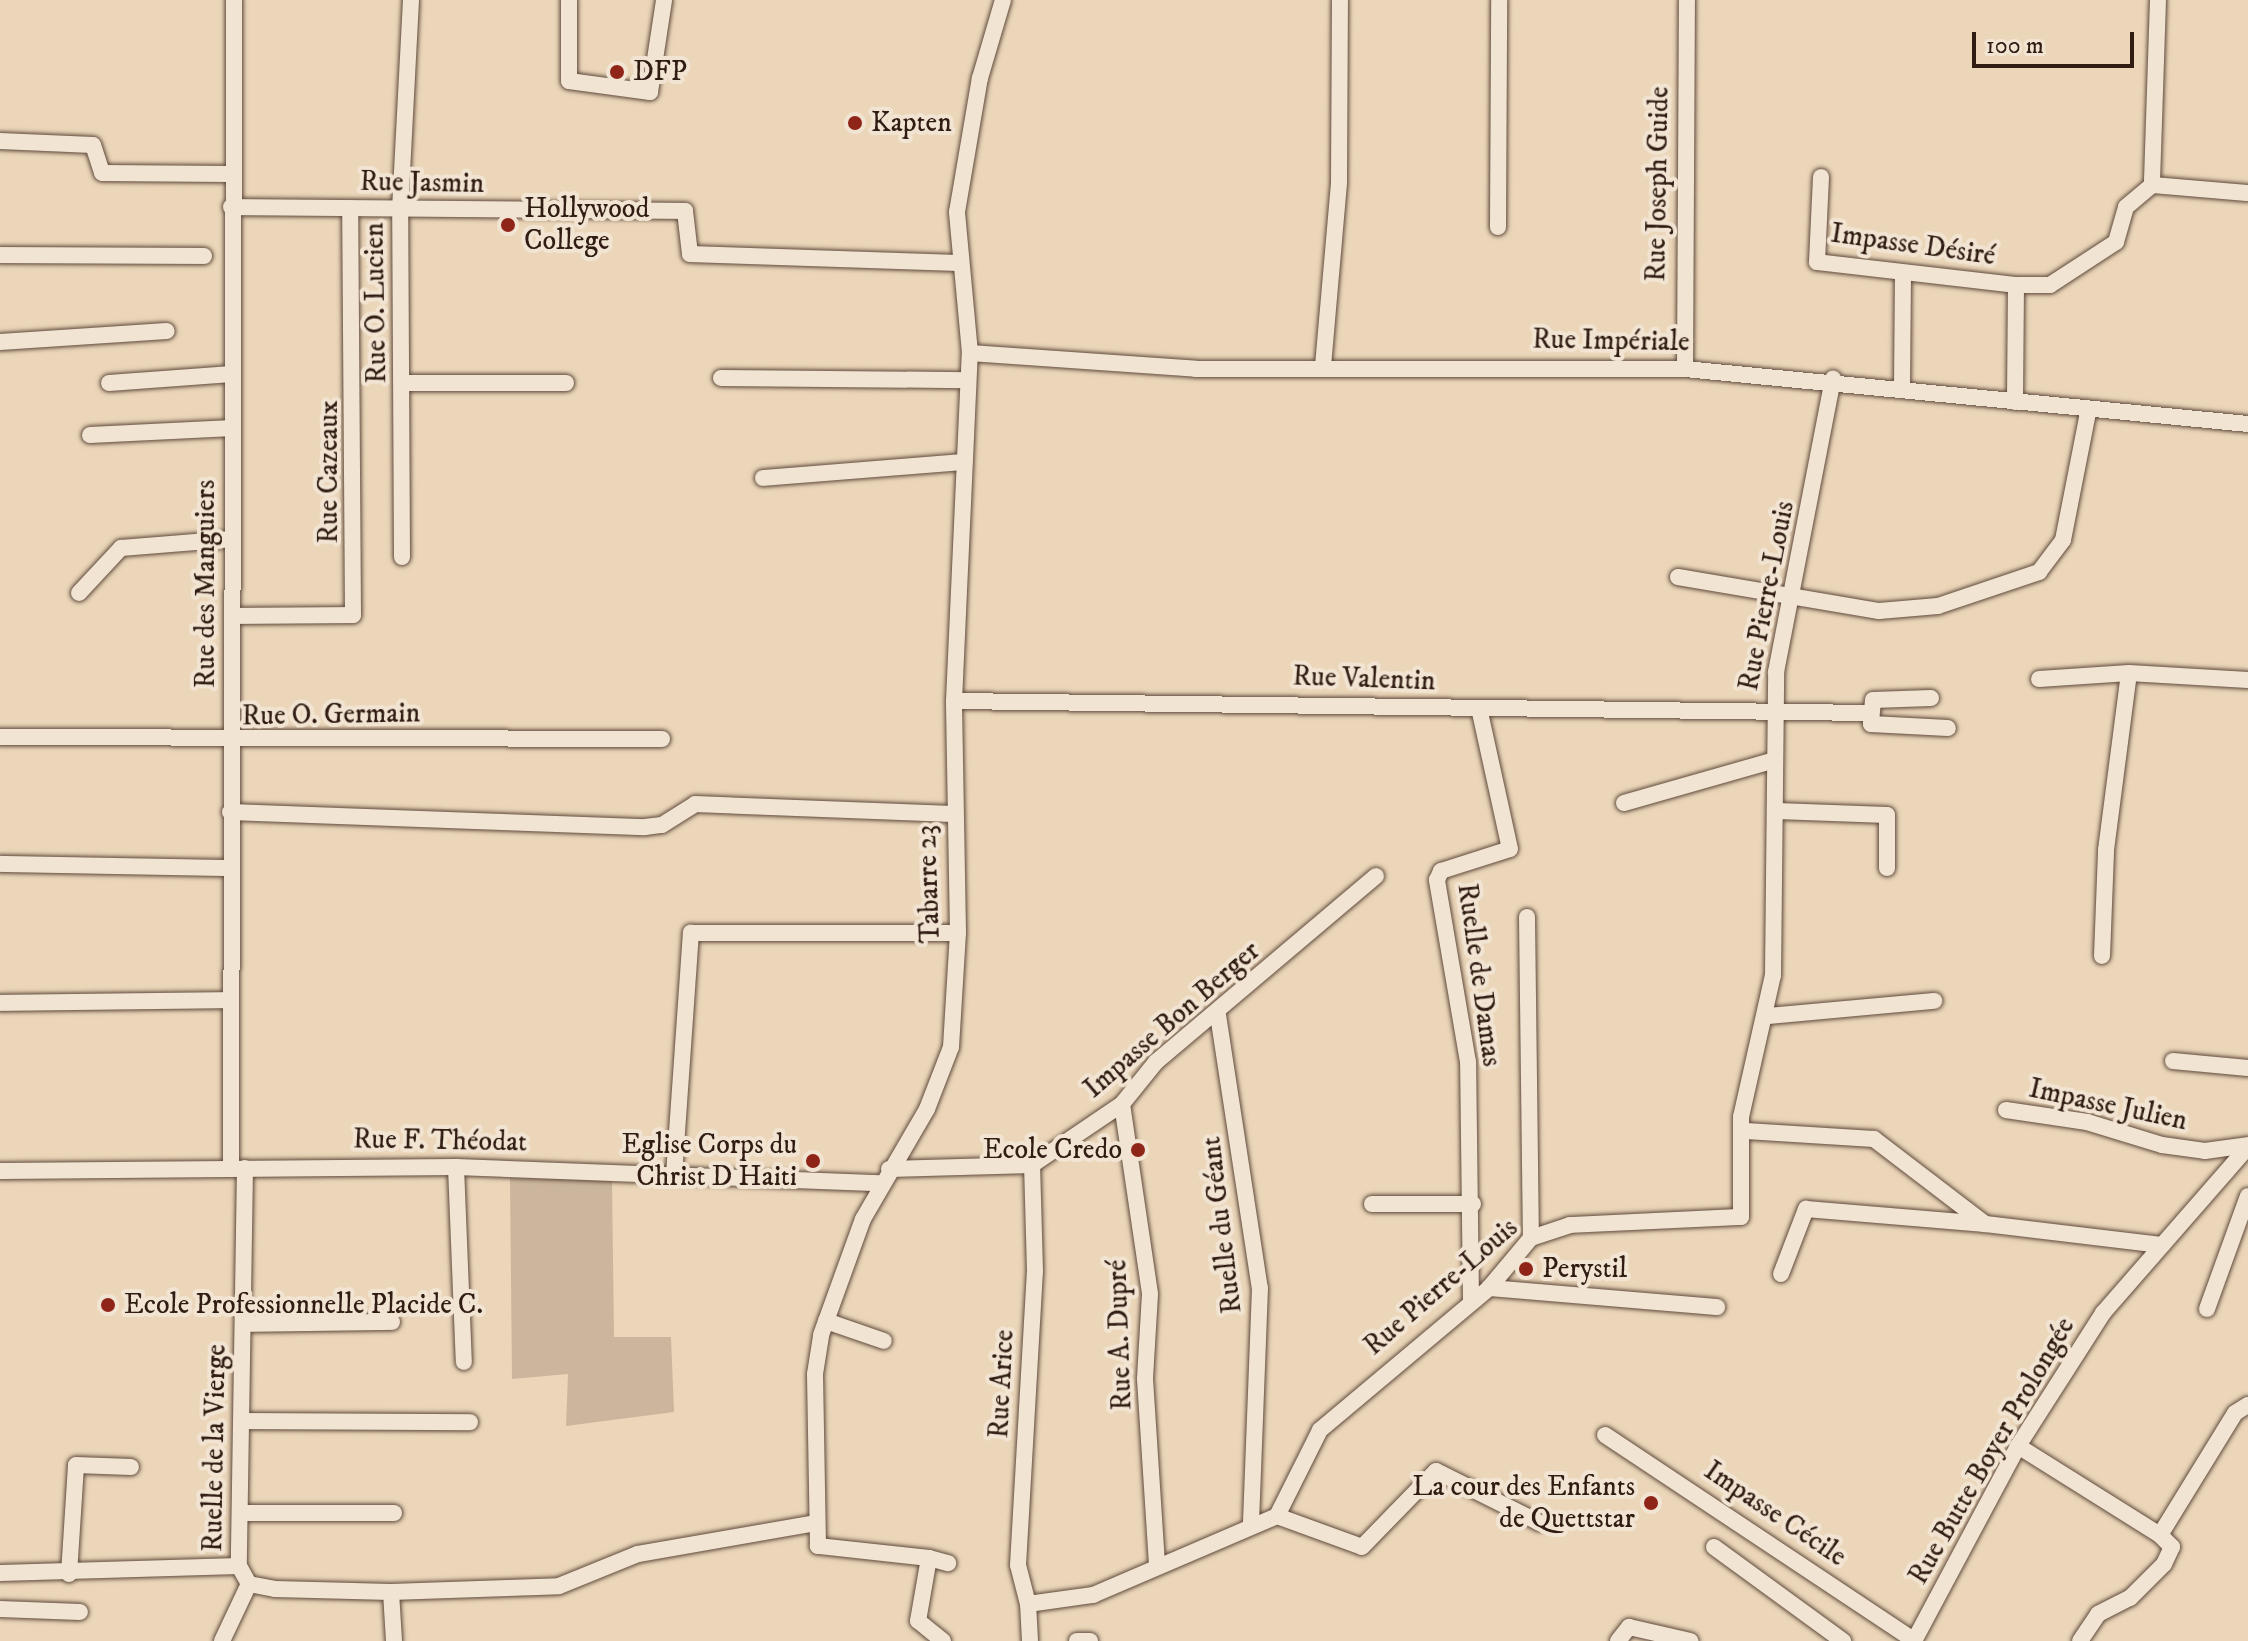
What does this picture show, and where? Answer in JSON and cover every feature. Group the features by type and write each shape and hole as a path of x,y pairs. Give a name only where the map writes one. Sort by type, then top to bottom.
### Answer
{"street":[{"name":"Rue des Manguiers","path":"234,0 230,1000 238,1168"},
{"name":"Rue O. Lucien","path":"402,557 404,383 400,210 411,0"},
{"path":"569,0 569,81 650,92 664,0"},
{"name":"Tabarre 23","path":"815,1523 815,1374 826,1321 884,1176 944,1075 958,933 953,814 954,701 970,353 958,263 963,170 1003,0"},
{"path":"1323,366 1339,182 1340,0"},
{"path":"1498,227 1499,0"},
{"name":"Rue Joseph Guide","path":"1685,369 1687,0"},
{"path":"2152,185 2158,0"},
{"path":"0,141 93,145 102,173 231,174"},
{"name":"Impasse Désiré","path":"1821,177 1815,261 2016,285 2015,402"},
{"path":"2016,285 2050,285 2116,242 2126,207 2152,185 2248,193"},
{"name":"Rue Jasmin","path":"231,207 685,211 690,254 958,263"},
{"name":"Rue Cazeaux","path":"233,616 353,615 350,208"},
{"path":"0,255 204,256"},
{"path":"1902,387 1903,273"},
{"path":"0,342 167,331"},
{"name":"Rue Impériale","path":"970,353 1196,369 1323,366 1685,369 1833,378 2088,412 2248,424"},
{"path":"109,383 232,374"},
{"path":"721,378 968,380"},
{"name":"Rue Pierre-Louis","path":"1277,1516 1320,1430 1489,1288 1531,1238 1570,1225 1741,1217 1750,1059 1768,1016 1777,811 1771,715 1833,378"},
{"path":"404,383 566,383"},
{"path":"1678,577 1792,602 1879,611 1938,606 2039,572 2063,540 2088,412"},
{"path":"90,435 233,428"},
{"path":"763,478 964,462"},
{"path":"79,593 121,548 233,539"},
{"path":"2039,679 2129,673 2248,680"},
{"path":"2102,956 2106,850 2129,673"},
{"path":"1931,698 1873,700 1870,713 1874,727 1948,728"},
{"name":"Rue Valentin","path":"954,701 1364,701 1480,712 1870,713"},
{"name":"Ruelle de Damas","path":"1471,1300 1473,1204 1461,995 1437,880 1441,871 1510,849 1480,712"},
{"name":"Rue O. Germain","path":"0,737 231,743 662,739"},
{"path":"1624,803 1775,760"},
{"path":"230,812 645,827 662,825 695,804 953,814"},
{"path":"1777,811 1887,815 1887,868"},
{"path":"0,864 230,868"},
{"name":"Impasse Bon Berger","path":"1032,1165 1122,1104 1156,1062 1218,1015 1376,876"},
{"path":"1527,917 1531,1238"},
{"path":"674,1175 691,933 958,933"},
{"path":"0,1003 230,1000"},
{"path":"1768,1016 1934,1001"},
{"name":"Ruelle du Géant","path":"1218,1015 1260,1288 1251,1526"},
{"path":"2173,1061 2248,1068"},
{"name":"Rue A. Dupré","path":"1122,1104 1150,1294 1145,1379 1157,1565"},
{"name":"Impasse Julien","path":"2006,1110 2087,1122 2162,1145 2205,1151 2248,1146"},
{"path":"1746,1131 1874,1139 1985,1224"},
{"name":"Rue Butte Boyer Prolongée","path":"1914,1640 2018,1446 2103,1313 2248,1146"},
{"path":"884,1176 1032,1165"},
{"name":"Rue Arice","path":"1028,1604 1018,1565 1035,1271 1032,1165"},
{"path":"456,1167 464,1362"},
{"name":"Rue F. Théodat","path":"0,1171 456,1167 674,1175 884,1176"},
{"name":"Ruelle de la Vierge","path":"238,1168 245,1421 244,1513 239,1566 249,1584 391,1592 559,1586 638,1554 815,1523"},
{"path":"2207,1309 2248,1196"},
{"path":"1372,1204 1473,1204"},
{"path":"1781,1274 1806,1209 1985,1224 2162,1245"},
{"path":"1489,1288 1717,1307"},
{"path":"826,1321 884,1341"},
{"path":"244,1324 392,1322"},
{"path":"2160,1535 2235,1413 2248,1405"},
{"path":"245,1421 470,1422"},
{"name":"Impasse Cécile","path":"1605,1435 1914,1640"},
{"path":"2018,1446 2160,1535 2172,1547 2164,1564 2130,1598 2098,1614 2080,1641"},
{"path":"69,1574 76,1465 131,1467"},
{"path":"1030,1641 1028,1604 1093,1595 1277,1516 1362,1547 1436,1471 1540,1523"},
{"path":"244,1513 394,1513"},
{"path":"815,1523 823,1551 929,1558 948,1563"},
{"path":"1714,1547 1843,1641"},
{"path":"929,1558 918,1611 934,1639"},
{"path":"1,1568 69,1574 239,1566"},
{"path":"222,1641 249,1584"},
{"path":"391,1592 394,1641"},
{"path":"0,1609 80,1612"},
{"path":"1618,1641 1629,1627 1690,1641"},
{"path":"1077,1641 1090,1641"}],"shaded area":[{"path":"510,1178 612,1180 614,1337 671,1337 674,1412 566,1426 568,1374 512,1379"}],"place":[{"name":"DFP","path":"617,72"},
{"name":"Kapten","path":"855,123"},
{"name":"Hollywood College","path":"508,225"},
{"name":"Ecole Credo","path":"1138,1150"},
{"name":"Eglise Corps du Christ D Haiti","path":"813,1161"},
{"name":"Perystil","path":"1526,1269"},
{"name":"Ecole Professionnelle Placide C.","path":"108,1305"},
{"name":"La cour des Enfants de Quettstar","path":"1651,1503"}]}
